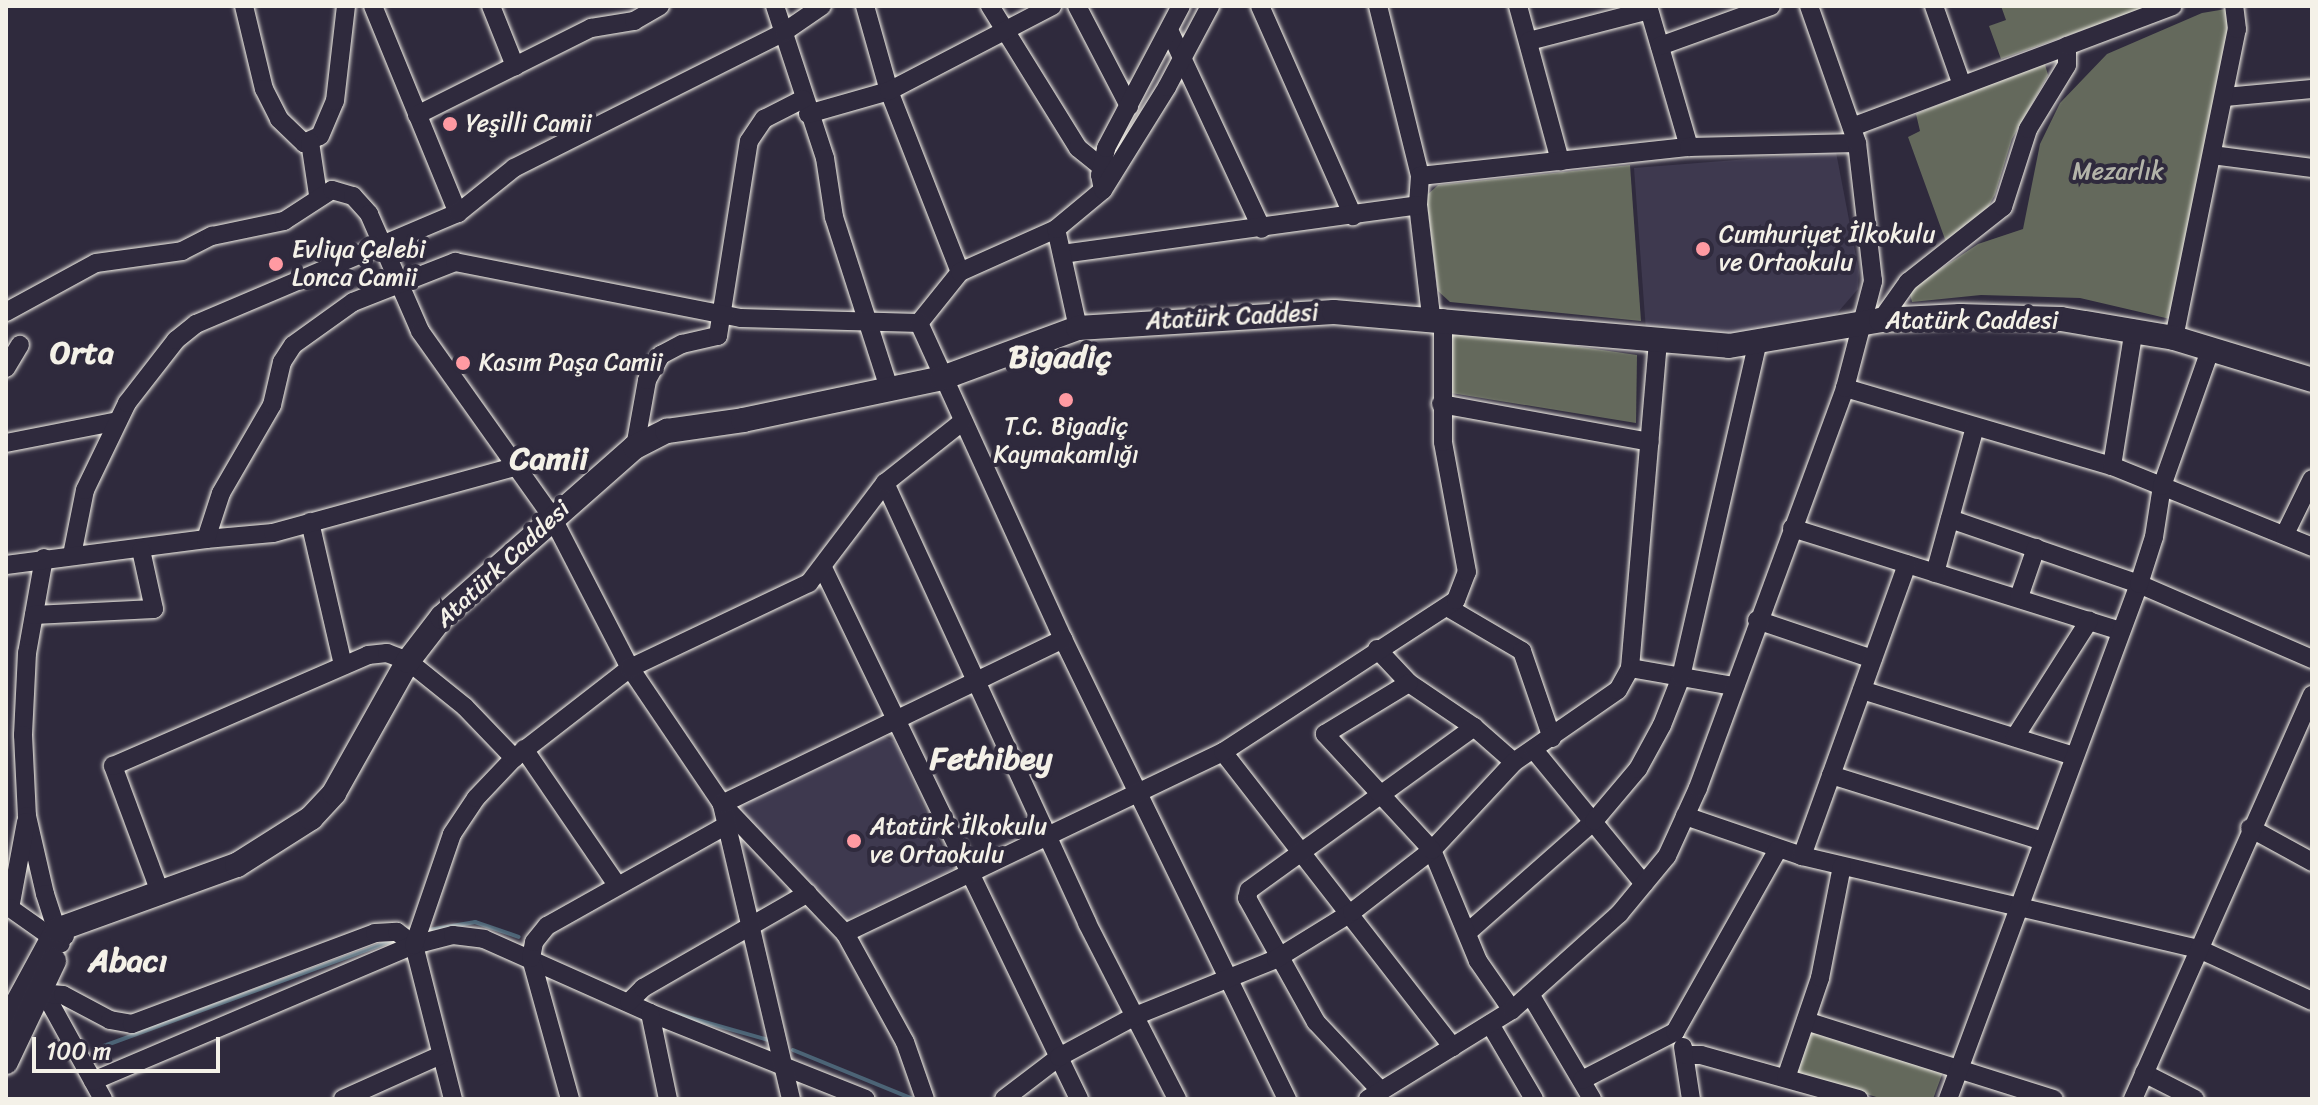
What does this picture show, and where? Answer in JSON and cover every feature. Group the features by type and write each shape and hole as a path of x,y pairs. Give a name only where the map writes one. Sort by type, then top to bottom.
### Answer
{"main road":[{"name":"Atatürk Caddesi","path":"61,935 237,865 311,818 334,793 408,661 442,617 635,447 667,431 890,391 942,378 1078,328 1334,312 1437,317 1658,342 1758,342 1872,321 2014,316 2134,329 2211,348 2312,380"},
{"path":"6,1062 24,1004 61,935"}],"street":[{"path":"244,6 269,101 294,138 310,142 320,136 335,101 346,6"},
{"path":"373,6 458,213"},
{"path":"491,6 515,66"},
{"path":"417,115 591,28 634,21 660,6"},
{"path":"775,6 825,158 834,217 890,391"},
{"path":"72,555 85,490 118,421 176,340 196,324 458,213 514,168 784,32 822,6"},
{"path":"865,6 889,91 960,272"},
{"path":"990,6 1078,148 1100,166"},
{"path":"635,447 647,380 661,355 682,344 718,336 749,141 764,119 806,106 889,91 1052,6"},
{"path":"1077,6 1129,106"},
{"path":"1103,190 1100,166 1181,6"},
{"path":"206,539 221,493 272,405 282,362 293,345 353,302 455,262 719,315 871,325 919,323 960,272 1056,229 1103,190 1210,6"},
{"path":"1260,6 1353,216"},
{"path":"845,933 1049,832 1223,752 1377,649 1447,607 1462,592 1467,572 1441,404 1437,317 1418,205 1420,176 1378,6"},
{"path":"1518,6 1560,161"},
{"path":"1660,46 1771,6"},
{"path":"1934,6 1962,85"},
{"path":"1420,176 1689,147 1854,135 1962,85 2173,6"},
{"path":"2174,338 2225,97 2237,29 2234,6"},
{"path":"1474,727 1249,890 1247,898 1276,959 1316,1022 1374,1095 1512,1010 1530,994 1619,914 1667,856 1685,816 1872,321 1873,281 1854,135 1812,7"},
{"path":"1529,41 1649,8 1689,147"},
{"path":"1170,32 1184,55 1262,229"},
{"path":"1872,321 1908,282 2003,207 2028,129 2067,65 2067,46"},
{"path":"2225,97 2312,89"},
{"path":"310,142 318,195"},
{"path":"2212,155 2312,168"},
{"path":"6,312 96,263 182,251 212,236 284,221 318,195 332,190 353,196 369,214 420,331 552,517 630,668 722,804 845,933 905,1042 925,1099"},
{"path":"1062,254 1262,229 1418,205"},
{"path":"1056,229 1078,328"},
{"path":"919,323 1063,639 1287,1099"},
{"path":"2112,466 2134,329"},
{"path":"1004,1099 1059,1057 1135,1016 1276,959 1352,912 1432,850 1514,762 1609,700 1630,668 1658,342"},
{"path":"1468,932 1591,823 1638,769 1681,677 1758,342"},
{"path":"6,368 20,345"},
{"path":"1948,1099 2071,755 2118,630 2139,584 2154,537 2162,486 2211,348"},
{"path":"1845,388 2112,466 2312,547"},
{"path":"1441,404 1650,442"},
{"path":"6,443 118,421"},
{"path":"453,1099 414,945 452,834 476,798 519,754 630,668 801,588 824,570 885,483 962,422"},
{"path":"1935,573 1975,427"},
{"path":"6,565 44,558 253,536 514,467"},
{"path":"2285,534 2312,479"},
{"path":"885,483 1049,832 1087,923 1177,1099"},
{"path":"1950,519 2139,584 2312,659"},
{"path":"310,522 343,665"},
{"path":"1792,528 2118,630"},
{"path":"2019,597 2036,548"},
{"path":"34,615 154,609 141,550"},
{"path":"44,558 34,615 23,735 27,816 61,935"},
{"path":"1802,856 1907,564"},
{"path":"824,570 1079,1099"},
{"path":"1447,607 1522,651 1552,738"},
{"path":"1757,620 1873,659"},
{"path":"2015,737 2089,621"},
{"path":"722,804 1063,639"},
{"path":"1377,649 1409,683 1474,727 1514,762"},
{"path":"161,895 113,766 343,665 378,653 408,661 519,754 617,885"},
{"path":"1630,668 1733,686"},
{"path":"1409,683 1325,734 1432,850 1490,984 1512,1010"},
{"path":"1862,690 2071,755"},
{"path":"2133,1099 2250,828 2309,707"},
{"path":"1534,750 1644,884"},
{"path":"1223,752 1352,912 1453,1047"},
{"path":"1831,775 2040,840"},
{"path":"722,804 791,1099"},
{"path":"27,816 8,910 61,935"},
{"path":"1685,816 1802,856 2199,949 2312,1001"},
{"path":"570,1099 531,958 534,942 547,926 725,826"},
{"path":"2250,828 2312,862"},
{"path":"1582,1080 1675,1032 1778,849"},
{"path":"1786,1078 1820,978 1842,866"},
{"path":"629,1002 643,988 808,893"},
{"path":"24,1004 63,995 110,1020 132,1024 375,933 397,932 414,945"},
{"path":"24,1004 67,1031 99,1093 414,945 468,935 531,958 650,1013 866,1099"},
{"path":"1530,994 1592,1099"},
{"path":"650,1013 668,1099"},
{"path":"1806,1021 2054,1099"},
{"path":"1490,1024 1534,1099"},
{"path":"1675,1032 1686,1055 1691,1099"},
{"path":"343,1099 441,1055"},
{"path":"1686,1055 1859,1099"},
{"path":"2144,1073 2195,1099"}],"shaded area":[{"name":"Cumhuriyet İlkokulu ve Ortaokulu","path":"1836,152 1859,272 1858,289 1832,319 1774,338 1646,331 1634,168"},
{"name":"Atatürk İlkokulu ve Ortaokulu","path":"882,736 894,741 952,870 847,919 740,812 740,801"}],"green space":[{"path":"2001,6 2151,6 2001,59 1989,26 2006,20"},
{"name":"Mezarlık","path":"2226,9 2230,30 2170,319 2080,298 1981,295 1912,302 1909,290 1978,244 2023,229 2040,144 2060,103 2107,54 2202,13"},
{"path":"2044,61 2048,75 2012,139 1995,195 1987,209 1946,242 1908,137 1920,131 1916,114"},
{"path":"1630,165 1641,321 1450,302 1438,291 1426,196 1438,185"},
{"path":"1455,329 1637,355 1636,423 1451,393 1448,339"},
{"path":"1809,1029 1943,1072 1933,1099 1883,1099 1793,1072"}],"waterway":[{"path":"429,930 475,922 519,937"},
{"path":"101,1047 394,940"},
{"path":"673,1013 772,1041"},
{"path":"793,1050 913,1099"}],"place":[{"name":"Yeşilli Camii","path":"450,124"},
{"name":"Cumhuriyet İlkokulu ve Ortaokulu","path":"1703,249"},
{"name":"Evliya Çelebi Lonca Camii","path":"276,264"},
{"name":"Kasım Paşa Camii","path":"463,363"},
{"name":"T.C. Bigadiç Kaymakamlığı","path":"1066,400"},
{"name":"Atatürk İlkokulu ve Ortaokulu","path":"854,841"}],"district":[{"name":"Orta","path":"82,353"},
{"name":"Bigadiç","path":"1060,357"},
{"name":"Camii","path":"549,459"},
{"name":"Fethibey","path":"991,759"},
{"name":"Abacı","path":"128,961"}]}
